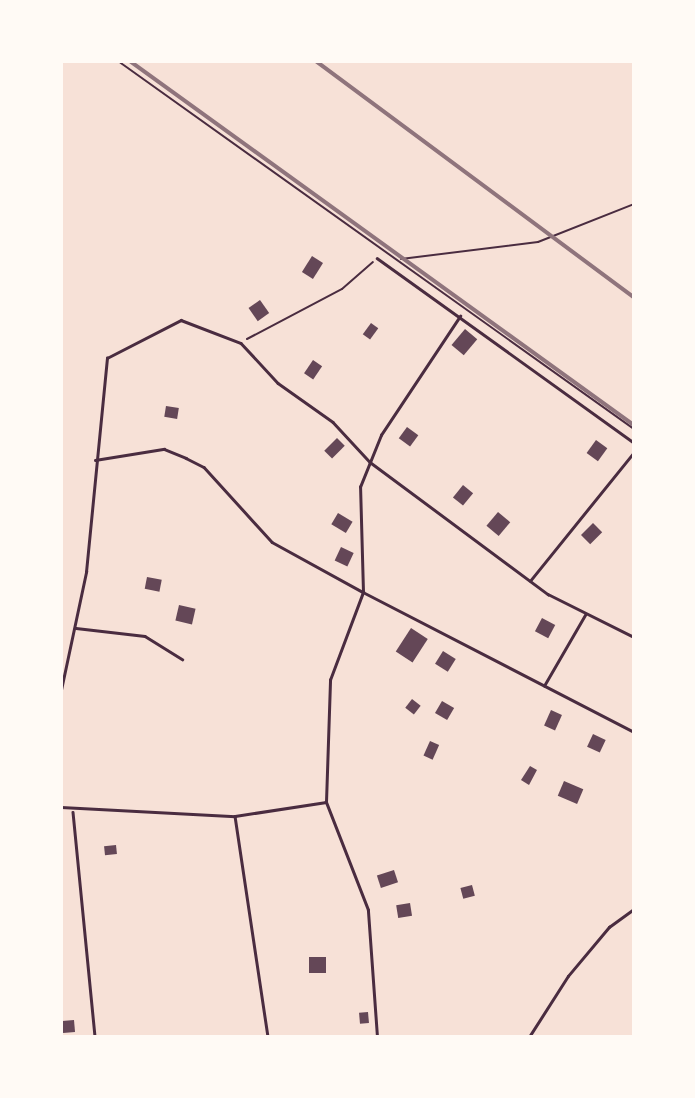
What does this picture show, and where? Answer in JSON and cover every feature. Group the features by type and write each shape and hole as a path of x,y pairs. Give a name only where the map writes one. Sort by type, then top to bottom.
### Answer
{"lane":[{"path":"377,258 634,443"},
{"path":"377,1037 368,910 326,802 330,680 363,592 360,487 381,435 460,316"},
{"path":"61,690 76,628 107,358 181,320 241,343 278,383 333,422 370,462 530,581 585,615 634,637"},
{"path":"94,460 164,449 204,467 272,542 634,732"},
{"path":"530,581 634,452"},
{"path":"544,686 585,615"},
{"path":"76,628 145,636 182,659"},
{"path":"61,807 73,812 235,816 326,802"},
{"path":"73,812 95,1037"},
{"path":"235,816 268,1037"},
{"path":"529,1037 568,976 609,927 634,909"}],"path":[{"path":"118,61 634,429"},
{"path":"241,343 342,289 377,258 399,261 538,242 634,204"}],"building":[{"path":"312,256 323,263 313,279 302,272"},
{"path":"260,300 269,313 258,321 249,308"},
{"path":"371,323 378,328 370,340 363,334"},
{"path":"465,329 477,339 464,355 452,345"},
{"path":"313,360 322,366 313,379 304,373"},
{"path":"166,406 179,408 177,419 164,417"},
{"path":"407,427 418,435 410,447 399,438"},
{"path":"337,438 345,446 332,459 324,451"},
{"path":"596,440 607,448 598,461 587,453"},
{"path":"463,485 473,493 463,506 453,497"},
{"path":"498,512 510,522 499,536 486,526"},
{"path":"338,513 353,522 346,533 331,524"},
{"path":"593,523 602,532 590,544 581,535"},
{"path":"341,547 354,553 347,567 335,561"},
{"path":"147,577 162,580 159,592 145,589"},
{"path":"179,605 196,609 192,624 175,621"},
{"path":"542,618 555,625 548,638 535,631"},
{"path":"411,628 428,639 413,662 396,651"},
{"path":"443,651 456,659 448,672 435,664"},
{"path":"412,699 421,706 414,714 405,708"},
{"path":"442,701 454,708 447,720 435,713"},
{"path":"551,710 562,715 555,730 544,726"},
{"path":"593,734 606,740 600,753 587,747"},
{"path":"430,741 439,745 433,760 423,756"},
{"path":"530,766 537,770 529,785 521,780"},
{"path":"564,781 583,789 577,804 558,796"},
{"path":"116,845 117,854 105,855 104,846"},
{"path":"394,870 398,882 381,888 377,876"},
{"path":"472,885 475,896 463,899 460,888"},
{"path":"410,903 412,916 398,918 396,905"},
{"path":"309,957 326,957 326,973 309,973"},
{"path":"368,1012 369,1023 360,1024 359,1013"},
{"path":"74,1020 75,1032 63,1033 62,1021"}],"railway":[{"path":"130,61 634,425"},
{"path":"316,61 634,297"}]}
